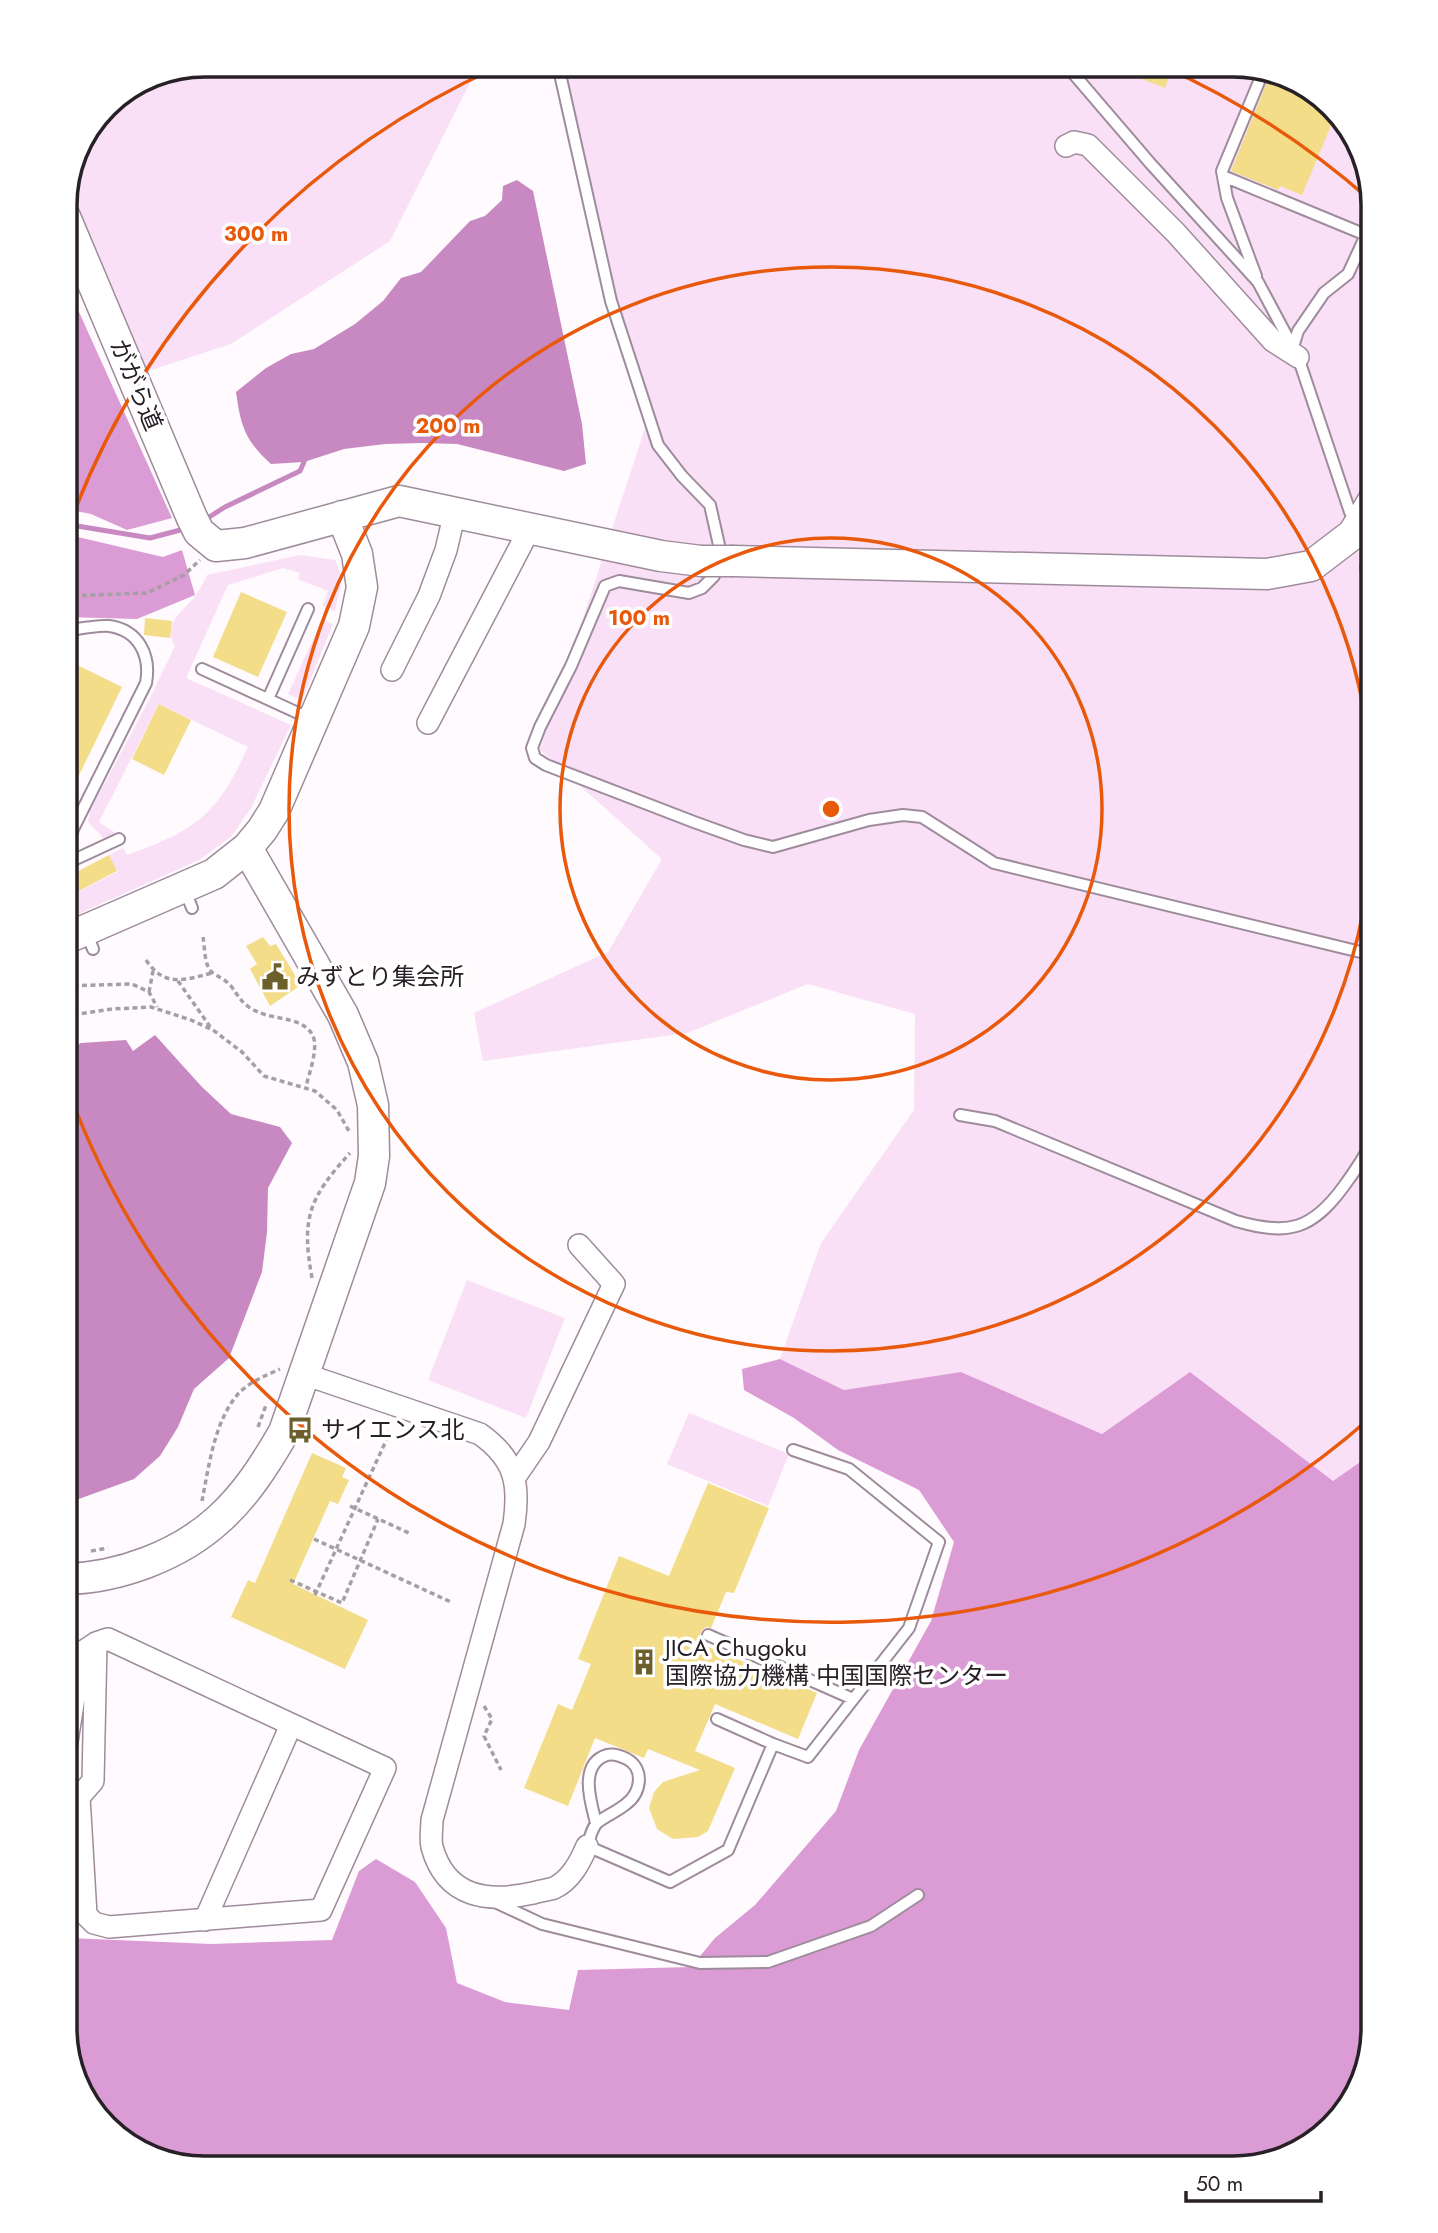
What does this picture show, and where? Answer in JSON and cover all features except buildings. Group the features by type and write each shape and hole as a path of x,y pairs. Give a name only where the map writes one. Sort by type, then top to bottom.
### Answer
{"street":[{"path":"1066,146 1074,142 1087,145 1176,233 1273,341 1296,352"},
{"name":"ががら道","path":"77,245 202,532"},
{"path":"202,532 245,543 399,501 661,556 701,561 1267,574 1311,566 1353,534 1361,509"},
{"path":"392,670 429,596 446,550 455,512"},
{"path":"81,939 188,898 247,848 274,811 354,626 362,587 357,554 342,516"},
{"path":"428,723 530,528"},
{"path":"77,1578 118,1573 171,1552 218,1520 268,1461 284,1432 290,1376 370,1184 374,1156 373,1105 363,1062 343,1015 247,848"},
{"path":"515,1477 539,1442 614,1284 579,1245"},
{"path":"290,1376 480,1434 502,1452 515,1477 518,1500 514,1524 432,1820 431,1846 442,1869 458,1887 486,1898 521,1895 555,1887 569,1877 581,1861 587,1846"},
{"path":"77,1678 81,1653 96,1643 108,1639 385,1768 321,1910 109,1927 94,1923 86,1915 79,1797 93,1781 96,1643"},
{"path":"205,1920 292,1725"}],"lane":[{"path":"561,77 611,301 658,445 682,476 710,505 719,545 714,576 702,588 689,593 619,581 605,586 571,666 540,727 532,748 535,758 571,775 754,843 773,847 869,820 904,815 922,817 994,863 1361,952"},
{"path":"1076,77 1258,282"},
{"path":"1260,80 1222,172 1227,198 1258,282 1296,352 1361,504"},
{"path":"1223,176 1361,233"},
{"path":"1296,352 1298,331 1324,293 1348,274 1361,246"},
{"path":"268,699 308,609"},
{"path":"77,630 109,626 127,633 139,643 147,656 149,668 146,683 77,816"},
{"path":"202,669 314,720"},
{"path":"77,858 119,839"},
{"path":"960,1115 995,1121 1224,1216 1261,1228 1300,1225 1316,1217 1331,1204 1361,1163"},
{"path":"717,1719 808,1757 909,1628 939,1542 849,1469 793,1450"},
{"path":"708,1634 853,1699"},
{"path":"596,1823 629,1803 640,1780 639,1770 633,1762 621,1756 611,1754 601,1757 589,1775 588,1790 596,1823 587,1846 670,1882 727,1850 773,1744"},
{"path":"486,1898 542,1924 700,1963 768,1962 871,1926 918,1895"}],"path":[{"path":"77,596 147,593 184,575 202,532"},
{"path":"203,937 212,973 231,986 245,1005 275,1018 300,1022 309,1030 314,1038 314,1051 306,1087"},
{"path":"146,960 153,971 163,978 178,981 212,973"},
{"path":"153,971 149,992 157,1009"},
{"path":"178,981 213,1030"},
{"path":"77,986 132,984 149,992"},
{"path":"77,1014 112,1009 157,1009 180,1015 213,1030 242,1052 264,1076 306,1087 326,1099 337,1110 352,1137"},
{"path":"317,1270 313,1282 306,1247 314,1200 322,1185 354,1149 352,1160"},
{"path":"202,1501 212,1451 228,1409 238,1394 251,1383 280,1368 290,1376"},
{"path":"257,1429 269,1399"},
{"path":"316,1593 352,1507 390,1432"},
{"path":"192,1508 210,1494"},
{"path":"352,1507 409,1533"},
{"path":"290,1580 342,1603 378,1519"},
{"path":"314,1539 453,1604"},
{"path":"82,1552 114,1546"},
{"path":"479,1699 492,1720 485,1736 501,1770"}],"shaded area":[{"path":"473,77 390,241 231,344 145,372 77,213 79,180 90,149 104,127 121,109 149,90 189,78"},
{"path":"555,77 1241,77 1258,79 1289,90 1317,109 1339,134 1354,164 1361,197 1361,1461 1333,1481 1190,1372 1102,1434 961,1372 844,1390 780,1359 821,1243 914,1110 915,1014 808,984 687,1033 483,1061 474,1013 608,952 662,859 540,750 646,425"},
{"path":"517,180 533,191 582,424 586,464 564,471 457,444 422,443 344,449 304,462 271,464 255,448 246,432 236,392 266,368 291,354 314,349 355,324 383,301 401,278 421,272 470,221 485,216 502,200 503,186"},
{"path":"77,308 172,518 127,530 91,514 77,511"},
{"path":"77,537 163,557 182,550 195,595 137,619 77,617"},
{"path":"300,555 335,560 342,577 335,611 323,606 328,591 298,579 300,573 283,568 228,585 186,678 291,725 251,808 231,837 199,860 77,916 77,892 117,872 109,855 123,848 127,855 188,828 215,804 248,747 159,704 99,822 117,834 104,839 88,822 90,811 175,646 171,638 172,624 196,595 207,575"},
{"path":"322,620 333,624 302,700 288,694"},
{"path":"155,1035 202,1087 231,1114 280,1127 292,1143 268,1188 267,1232 262,1272 229,1358 194,1389 178,1427 160,1456 134,1479 77,1500 77,1045 126,1040 133,1051"},
{"path":"467,1280 565,1318 526,1418 428,1380"},
{"path":"780,1359 844,1390 961,1372 1102,1434 1190,1372 1333,1481 1361,1461 1361,2028 1357,2061 1344,2092 1334,2106 1317,2124 1289,2143 1266,2152 1233,2156 197,2156 180,2154 149,2143 121,2124 99,2099 81,2061 77,2028 77,1938 211,1944 332,1940 359,1871 376,1859 415,1882 446,1928 457,1983 505,2002 569,2010 578,1970 691,1967 715,1938 755,1905 836,1811 859,1750 931,1621 954,1542 919,1490 838,1450 794,1418 744,1390 742,1369"},
{"path":"689,1413 789,1454 768,1506 667,1464"}],"waterway":[{"path":"203,521 225,507 300,471 304,462"},
{"path":"77,526 150,538 188,528"}],"place":[{"name":"みずとり集会所","path":"275,977"},
{"name":"サイエンス北","path":"300,1430"},
{"name":"JICA Chugoku 国際協力機構 中国国際センター","path":"644,1662"}]}
